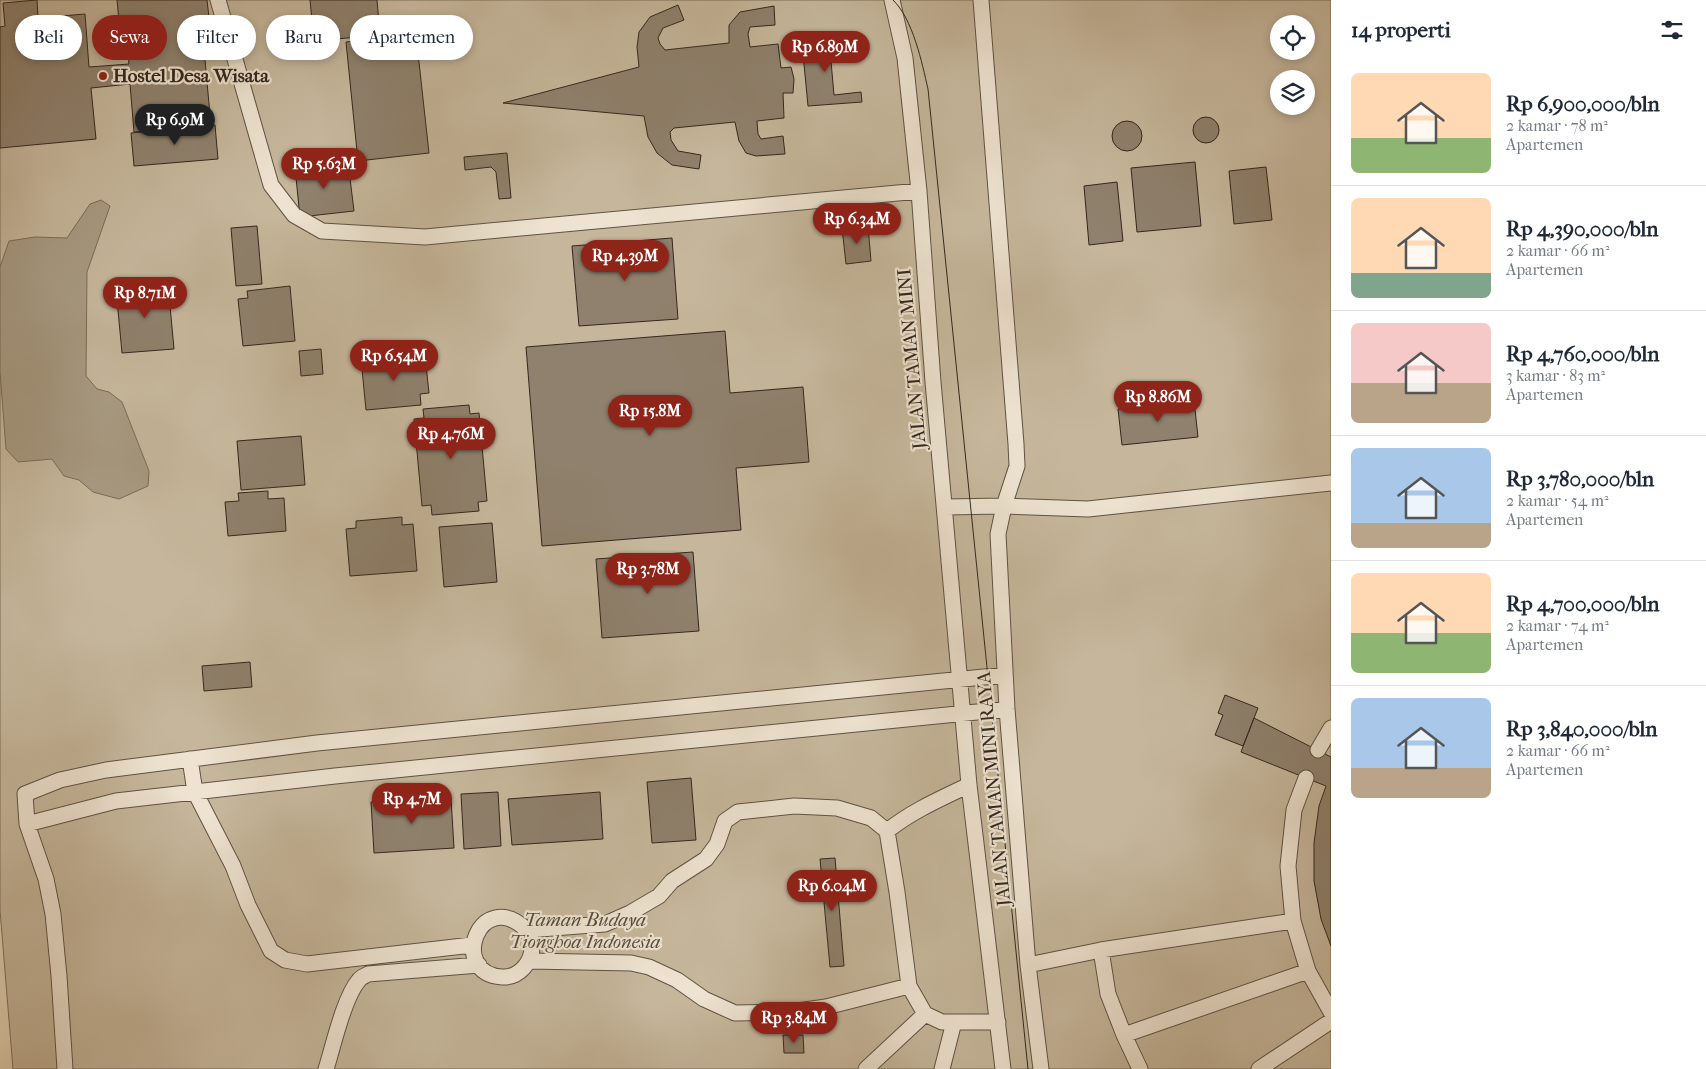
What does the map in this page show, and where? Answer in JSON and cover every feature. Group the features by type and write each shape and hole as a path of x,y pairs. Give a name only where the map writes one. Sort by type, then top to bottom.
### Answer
{"lane":[{"path":"218,0 271,185 294,214 322,231 425,237 919,191"},
{"name":"JALAN TAMAN MINI","path":"892,0 905,58 919,191 933,382 945,507"},
{"path":"981,0 1016,444 1017,466 1004,506"},
{"path":"945,507 1004,506 1088,509 1331,483"},
{"name":"JALAN TAMAN MINI RAYA","path":"1004,506 998,534 1006,709 1028,965 1041,1069"},
{"name":"JALAN TAMAN MINI RAYA","path":"945,507 969,785 1004,1069"},
{"path":"65,1069 53,914 46,879 27,824 25,794 60,780 106,770 316,743 1004,675"},
{"path":"27,824 116,801 1006,709"},
{"path":"1318,750 1331,728"},
{"path":"190,759 195,792 271,951 285,960 307,964 472,946"},
{"path":"1306,778 1294,810 1288,866 1293,921 1308,971 1331,1012"},
{"path":"887,831 902,818 969,785"},
{"path":"527,930 605,924 630,913 658,896 672,881 706,859 718,844 725,821 738,812 794,806 837,808 871,818 887,831 909,986 926,1014 942,1022 998,1022"},
{"path":"495,918 507,918 518,922 527,930 532,945 529,961 524,969 515,975 505,978 495,977 486,972 474,956 472,946 476,934 484,924 495,918"},
{"path":"1028,965 1101,950 1293,921"},
{"path":"1101,950 1108,994 1140,1069"},
{"path":"529,961 631,962 649,967 678,980 704,999 735,1013 791,1012 826,1007 909,986"},
{"path":"326,1069 342,1016 353,989 361,978 368,974 479,965"},
{"path":"1124,1035 1308,971"},
{"path":"866,1069 926,1014"},
{"path":"1259,1069 1331,1021"},
{"path":"942,1069 954,1022"}],"green space":[{"name":"Taman Budaya Tionghoa Indonesia","path":"0,0 1331,0 1331,1069 13,1069 0,910"}],"shaded area":[{"path":"101,200 110,206 87,272 86,376 97,389 109,392 122,402 149,471 148,486 119,499 93,492 79,480 64,476 52,459 18,462 6,449 0,372 0,267 9,241 35,237 67,238 90,204"}],"building":[{"name":"Hostel Desa Wisata","path":"37,0 38,15 15,15 15,60 82,60 82,15 73,15 85,14 89,67 129,64 129,60 167,60 167,15 118,15 117,0 207,0 209,15 177,15 177,60 205,60 211,126 134,132 130,84 91,88 96,139 0,148 0,27 5,26 3,3"},
{"path":"310,0 377,0 378,15 350,15 350,38 340,39 340,15 311,15"},
{"path":"678,5 684,20 663,28 658,38 665,50 729,43 729,25 740,12 774,6 775,25 750,27 748,34 750,47 778,44 781,68 791,67 794,79 793,93 783,93 784,118 757,121 758,134 761,139 783,136 785,154 756,156 746,153 739,141 735,122 674,128 670,132 671,140 678,151 701,155 699,169 672,165 657,153 648,137 644,116 503,103 639,67 637,47 639,32 650,17"},
{"path":"856,38 857,48 830,50 834,95 861,92 862,102 808,106 802,43"},
{"path":"346,42 350,42 350,60 419,60 429,153 358,161"},
{"path":"1206,117 1215,121 1219,130 1215,139 1206,143 1197,139 1193,130 1197,121"},
{"path":"1127,121 1138,125 1142,136 1138,147 1127,151 1116,147 1112,136 1116,125"},
{"path":"215,125 218,159 134,166 131,133"},
{"path":"507,153 511,198 499,199 496,172 491,167 465,170 464,157"},
{"path":"348,162 354,211 300,217 295,168"},
{"path":"1195,162 1201,226 1137,232 1131,168"},
{"path":"1266,167 1272,220 1234,224 1229,171"},
{"path":"1117,182 1123,241 1089,245 1084,186"},
{"path":"257,226 262,284 236,286 231,228"},
{"path":"868,226 871,261 846,264 842,228"},
{"path":"672,238 678,319 579,326 572,246"},
{"path":"168,284 174,349 122,353 116,289"},
{"path":"290,286 295,341 243,346 238,299 248,298 247,291"},
{"path":"725,331 730,393 803,387 809,462 736,468 741,530 542,546 526,347"},
{"path":"321,349 323,374 301,376 299,351"},
{"path":"416,354 417,366 426,365 429,393 420,394 421,405 366,410 361,359"},
{"path":"1194,400 1198,437 1122,445 1118,409"},
{"path":"469,405 470,414 479,413 487,501 478,502 479,511 432,515 431,505 422,506 414,419 424,418 423,409"},
{"path":"301,436 305,485 241,490 237,441"},
{"path":"268,491 268,499 284,498 286,531 228,536 225,502 239,501 238,493"},
{"path":"402,517 402,525 413,524 417,571 350,576 346,529 356,528 356,521"},
{"path":"492,523 497,582 444,587 439,527"},
{"path":"693,552 699,631 602,638 596,559"},
{"path":"250,662 252,687 204,691 202,666"},
{"path":"1225,695 1258,708 1243,746 1215,735 1223,715 1218,713"},
{"path":"1254,718 1331,757 1331,946 1321,919 1314,881 1314,843 1319,806 1326,786 1241,752"},
{"path":"691,778 696,840 652,843 647,782"},
{"path":"498,792 501,846 464,849 461,794"},
{"path":"600,792 603,839 512,845 508,799"},
{"path":"451,798 454,848 374,853 371,802"},
{"path":"835,858 844,966 830,967 820,859"},
{"path":"783,1035 803,1035 804,1053 784,1053"}],"tram line":[{"path":"893,0 900,8 911,30 920,54 928,89 1028,1069"}],"place":[{"name":"Hostel Desa Wisata","path":"103,76"}]}
